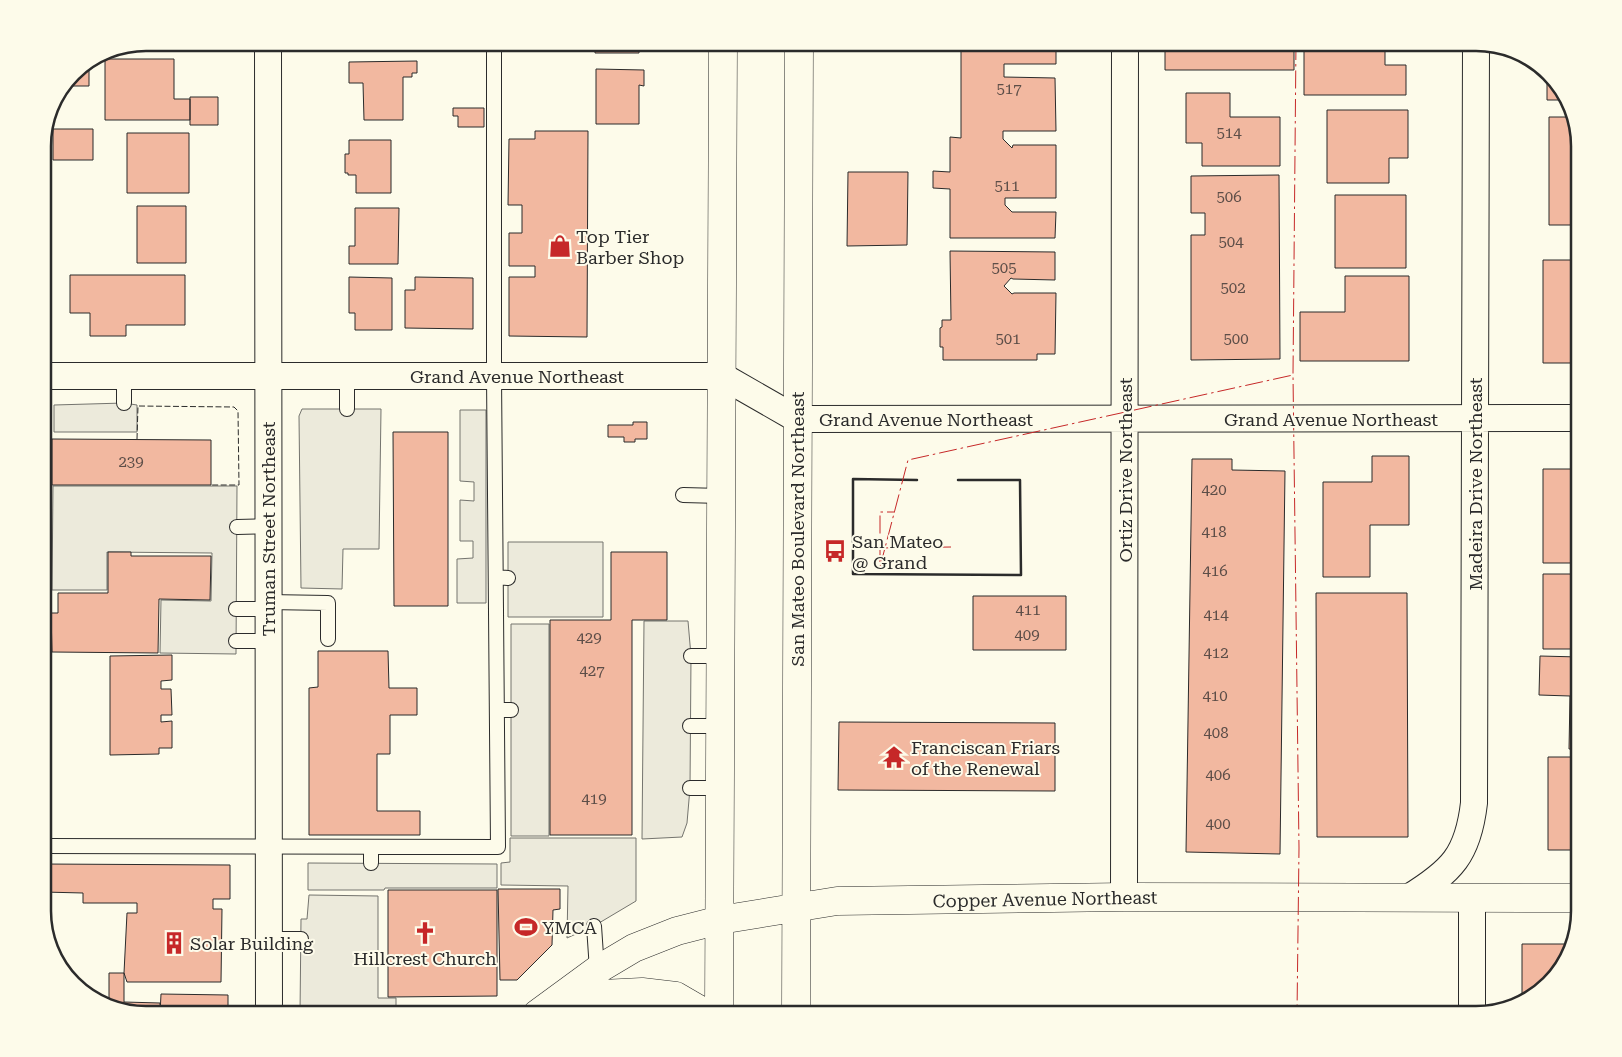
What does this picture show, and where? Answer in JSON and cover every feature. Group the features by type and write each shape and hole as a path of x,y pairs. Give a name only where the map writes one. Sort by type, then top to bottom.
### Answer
{"main road":[{"path":"718,1006 723,51"},
{"name":"San Mateo Boulevard Northeast","path":"796,1006 799,51"},
{"name":"Copper Avenue Northeast","path":"548,1006 597,970 634,948 677,931 720,920 837,902 1124,897 1571,898"},
{"path":"562,996 642,992 676,996 693,1006"}],"street":[{"name":"Truman Street Northeast","path":"268,51 269,1006"},
{"name":"Ortiz Drive Northeast","path":"1124,897 1125,51"},
{"name":"Madeira Drive Northeast","path":"1408,898 1434,881 1453,864 1464,848 1472,825 1474,803 1476,51"},
{"name":"Grand Avenue Northeast","path":"51,376 722,376 798,419 1571,418"},
{"path":"1472,898 1472,1006"}],"lane":[{"path":"51,846 498,847 504,710 502,578 490,456 494,376 494,51"},
{"path":"124,376 124,403"},
{"path":"347,376 347,409"},
{"path":"683,495 721,496"},
{"path":"237,527 268,526"},
{"path":"236,609 328,603 328,639"},
{"path":"236,641 268,641"},
{"path":"691,656 720,656"},
{"path":"690,726 720,726"},
{"path":"690,788 720,788"},
{"path":"371,847 371,863"},
{"path":"594,926 597,970"},
{"path":"269,939 301,939"}],"shaded area":[{"path":"124,403 137,405 137,432 54,432 54,405"},
{"path":"302,409 381,409 379,549 343,549 342,589 301,588 299,416"},
{"path":"460,410 486,410 486,603 457,603 457,559 473,558 473,541 460,541 460,500 474,501 474,482 460,481"},
{"path":"53,486 237,486 236,654 160,653 161,600 211,601 212,553 107,552 107,590 52,590"},
{"path":"508,542 603,542 603,617 508,617"},
{"path":"644,621 688,621 691,656 690,788 687,823 682,837 642,839"},
{"path":"511,624 549,624 549,836 511,836"},
{"path":"510,838 636,838 636,901 594,926 567,938 568,886 501,885 501,863 510,862"},
{"path":"308,863 497,864 497,888 308,890"},
{"path":"309,895 378,896 378,998 396,998 396,1006 300,1006 301,919 307,919"}],"building":[{"path":"595,51 639,51 639,53 595,53"},
{"path":"961,51 1056,51 1056,64 1004,64 1004,77 1055,78 1056,131 1003,131 1003,139 1012,148 1013,145 1056,145 1056,198 1005,198 1005,205 1012,212 1056,212 1055,238 950,238 950,189 933,188 933,171 950,172 950,137 961,138"},
{"path":"1165,51 1294,51 1294,70 1165,70"},
{"path":"1304,51 1385,51 1385,65 1406,65 1406,95 1304,95"},
{"path":"110,59 174,59 174,99 190,99 190,120 105,120 105,61"},
{"path":"417,61 417,73 412,73 412,77 403,77 403,120 364,120 363,83 349,83 349,62"},
{"path":"596,69 644,70 644,86 639,85 639,124 596,124"},
{"path":"89,71 89,86 73,86"},
{"path":"1547,84 1559,100 1547,100"},
{"path":"1186,93 1230,93 1230,117 1280,117 1280,166 1202,166 1202,143 1186,143"},
{"path":"190,97 218,97 218,125 190,125"},
{"path":"453,108 484,108 484,127 458,127 458,116 453,116"},
{"path":"1327,110 1408,110 1408,158 1389,158 1389,183 1327,183"},
{"path":"1549,117 1566,117 1571,140 1571,225 1549,225"},
{"path":"53,129 93,129 93,160 53,160"},
{"path":"535,131 588,131 587,337 509,336 509,277 535,277 535,266 509,266 509,233 522,233 522,205 508,205 509,139 535,139"},
{"path":"127,133 189,133 189,193 127,193"},
{"path":"349,140 391,140 391,193 356,193 356,175 345,173 345,154 349,154"},
{"path":"848,172 908,172 907,245 847,246"},
{"path":"1279,175 1280,359 1191,360 1191,235 1205,235 1205,213 1191,213 1191,176"},
{"path":"1335,195 1406,195 1406,268 1335,268"},
{"path":"137,206 186,206 186,263 137,263"},
{"path":"355,208 399,208 398,264 349,264 349,246 355,246"},
{"path":"950,251 1055,252 1055,280 1011,278 1004,286 1012,294 1056,293 1055,354 1037,354 1037,360 943,360 943,347 940,347 940,328 942,327 942,320 951,320"},
{"path":"1543,260 1571,260 1571,363 1543,363"},
{"path":"70,275 185,275 185,325 126,325 126,336 90,336 90,313 70,313"},
{"path":"1345,276 1409,276 1409,361 1300,361 1300,312 1345,312"},
{"path":"349,277 392,278 392,330 355,330 355,313 349,313"},
{"path":"415,277 473,278 473,329 405,328 405,290 415,290"},
{"path":"633,422 647,422 647,439 635,439 635,442 624,442 624,437 608,437 608,425 633,425"},
{"path":"393,432 448,432 448,606 394,606"},
{"path":"52,439 211,440 211,485 52,485"},
{"path":"1372,456 1409,456 1409,525 1370,525 1370,577 1323,577 1323,482 1372,482"},
{"path":"1192,459 1232,459 1232,470 1285,471 1280,854 1186,852"},
{"path":"1543,469 1571,469 1571,563 1543,563"},
{"path":"108,552 131,552 131,556 211,556 210,600 159,599 158,653 52,652 51,613 58,613 58,593 108,593"},
{"path":"611,552 667,552 667,620 632,620 632,835 550,835 550,620 611,620"},
{"path":"1543,574 1571,574 1571,649 1543,649"},
{"path":"1316,593 1407,593 1408,837 1317,837"},
{"path":"973,596 1066,596 1066,650 973,650"},
{"path":"318,651 388,651 389,688 417,688 417,715 390,715 390,754 377,754 377,811 420,811 420,835 309,835 309,688 318,687"},
{"path":"172,655 172,680 161,681 161,689 171,689 172,715 161,715 161,722 172,721 172,748 159,748 159,754 110,755 110,656"},
{"path":"1540,656 1571,657 1571,749 1569,749 1570,696 1539,695"},
{"path":"839,722 1055,723 1055,791 838,790"},
{"path":"1548,757 1571,757 1571,850 1548,850"},
{"name":"Solar Building","path":"51,864 230,865 230,899 213,899 213,909 222,909 221,982 127,982 124,973 127,913 137,913 137,903 83,903 83,893 51,892"},
{"name":"YMCA","path":"498,889 560,889 560,909 553,910 552,945 517,980 500,980"},
{"path":"388,890 497,890 497,996 388,997"},
{"path":"1522,944 1565,944 1555,963 1547,973 1522,993"},
{"path":"109,973 124,973 124,1002 160,1003 160,1006 134,1005 109,998"},
{"path":"161,994 228,995 228,1006 160,1006"}],"fence":[{"path":"137,439 138,406 234,407 238,411 239,485 211,485"}],"wall":[{"path":"917,480 853,479 853,574 1021,575 1020,480 958,480"}],"power":[{"path":"1296,51 1293,375 1299,848 1297,1006"},
{"path":"880,567 908,460 1293,375"},
{"path":"880,562 880,512 895,512"},
{"path":"880,548 951,547"}],"place":[{"name":"Top Tier Barber Shop","path":"560,246"},
{"name":"San Mateo @ Grand","path":"835,551"},
{"name":"Franciscan Friars of the Renewal","path":"894,757"},
{"name":"YMCA","path":"526,927"},
{"name":"Hillcrest Church","path":"425,933"},
{"name":"Solar Building","path":"174,943"}]}
